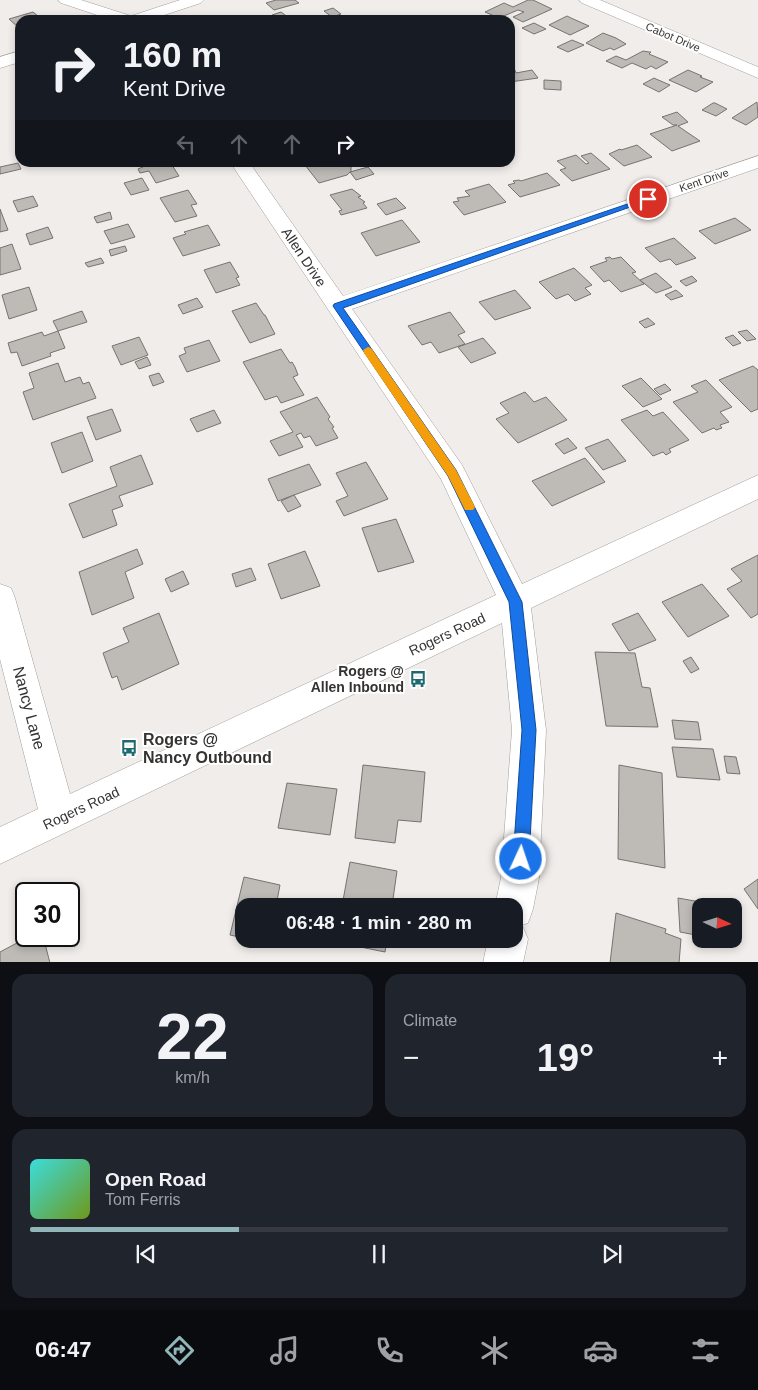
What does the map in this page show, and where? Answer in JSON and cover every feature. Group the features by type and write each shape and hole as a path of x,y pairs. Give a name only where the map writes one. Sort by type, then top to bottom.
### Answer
{"street":[{"path":"66,0 112,15"},
{"path":"149,15 196,0"},
{"name":"Cabot Drive","path":"587,0 758,73"},
{"path":"0,63 15,58"},
{"name":"Kent Drive","path":"338,306 758,162"},
{"name":"Allen Drive","path":"242,167 452,473 515,602 529,730 520,878 516,898"},
{"name":"Rogers Road","path":"0,846 758,486"},
{"name":"Nancy Lane","path":"0,598 58,818"},
{"path":"503,962 506,948"}],"building":[{"path":"276,0 295,0 299,3 274,10 266,3"},
{"path":"528,0 533,0 552,9 523,22 515,18 515,16 524,12 518,10 506,15 492,15 485,12 504,3 513,7"},
{"path":"333,8 341,14 329,15 324,11"},
{"path":"33,12 37,15 23,15"},
{"path":"281,12 285,15 272,15"},
{"path":"567,16 589,26 570,35 549,25"},
{"path":"15,17 15,24 9,19"},
{"path":"534,23 546,29 534,34 522,28"},
{"path":"603,33 626,44 614,50 610,48 603,51 586,43"},
{"path":"572,40 584,45 568,52 557,47"},
{"path":"643,51 651,52 649,54 668,62 656,69 651,66 646,69 632,63 622,68 606,61 616,56 626,60"},
{"path":"515,70 516,73 532,70 538,78 515,81"},
{"path":"688,70 713,82 696,92 669,80"},
{"path":"654,78 670,85 659,92 643,84"},
{"path":"544,80 561,81 561,90 544,89"},
{"path":"757,102 758,117 746,125 732,118"},
{"path":"713,103 727,109 716,116 702,110"},
{"path":"677,112 688,122 678,126 700,141 672,151 650,134 677,125 673,125 662,117"},
{"path":"637,145 652,157 624,166 609,154 620,149"},
{"path":"591,153 610,169 572,181 560,170 566,168 557,161 576,155 586,164 589,163 581,156"},
{"path":"15,164 15,167 20,167 21,169 0,174 0,167"},
{"path":"143,167 173,167 179,176 156,183 149,171 140,173 138,169"},
{"path":"307,167 351,167 351,171 347,175 319,183"},
{"path":"368,167 374,174 356,180 350,172"},
{"path":"547,173 560,185 520,197 508,185 515,183 513,181 521,181"},
{"path":"142,178 149,190 131,195 124,183"},
{"path":"489,184 506,202 464,215 453,202 459,201 457,198 470,196 465,191"},
{"path":"352,189 361,196 358,197 365,202 363,203 367,208 341,215 339,211 342,210 330,195"},
{"path":"188,190 197,204 191,205 197,216 175,222 160,198"},
{"path":"33,196 38,206 18,212 13,201"},
{"path":"396,198 406,208 386,215 377,204"},
{"path":"0,209 8,230 0,232"},
{"path":"110,212 112,219 97,223 94,217"},
{"path":"735,218 751,230 715,244 699,231"},
{"path":"402,220 420,242 376,256 361,233"},
{"path":"128,224 135,237 111,244 104,231"},
{"path":"208,225 220,245 183,256 173,238 186,234 184,232"},
{"path":"48,227 53,238 30,245 26,234"},
{"path":"674,238 696,258 676,265 670,259 660,262 645,248"},
{"path":"12,244 21,269 0,275 0,248"},
{"path":"125,246 127,251 111,256 109,250"},
{"path":"610,257 612,259 621,257 636,272 632,273 644,284 621,292 609,280 604,282 590,267 607,261 605,258"},
{"path":"101,258 104,263 88,267 85,263"},
{"path":"230,262 239,277 236,278 240,285 216,293 204,270"},
{"path":"574,268 592,285 585,288 591,294 575,301 568,294 556,299 539,282"},
{"path":"656,273 672,287 656,293 640,280"},
{"path":"692,276 697,281 686,286 680,281"},
{"path":"29,287 37,310 9,319 2,295"},
{"path":"515,290 531,308 495,320 479,302"},
{"path":"676,290 683,296 671,300 665,295"},
{"path":"197,298 203,307 183,314 178,305"},
{"path":"256,303 275,334 250,343 232,311"},
{"path":"82,311 87,322 58,331 53,321"},
{"path":"450,312 465,332 458,335 465,344 439,353 431,342 422,345 408,326"},
{"path":"648,318 655,324 645,328 639,322"},
{"path":"747,330 756,339 747,341 738,332"},
{"path":"58,331 65,348 50,353 51,356 22,366 17,352 11,353 8,343 42,332 44,336"},
{"path":"733,335 741,343 733,346 725,338"},
{"path":"139,337 148,355 121,365 112,346"},
{"path":"483,338 496,353 471,363 458,347"},
{"path":"209,340 220,361 187,372 179,356 186,353 184,348"},
{"path":"281,349 295,367 298,375 293,377 304,395 281,403 277,396 265,400 243,362"},
{"path":"147,357 151,365 139,369 135,362"},
{"path":"58,363 65,382 80,377 83,384 89,382 96,398 33,420 23,392 34,388 29,373"},
{"path":"753,366 758,370 758,409 751,412 719,380"},
{"path":"159,373 164,382 153,386 149,376"},
{"path":"641,378 662,399 643,407 622,386"},
{"path":"706,380 732,407 720,412 729,422 720,425 722,428 716,430 714,428 702,433 673,402 698,392 691,386"},
{"path":"665,384 671,390 660,395 654,389"},
{"path":"525,392 534,402 546,397 567,420 518,443 496,419 509,413 500,403"},
{"path":"317,397 330,417 328,419 334,427 332,428 338,438 316,446 310,436 304,438 301,433 296,435 303,447 279,456 270,441 293,432 280,412"},
{"path":"112,409 121,431 96,440 87,417"},
{"path":"214,410 221,423 197,432 190,419"},
{"path":"647,410 653,416 663,412 689,440 669,449 671,452 666,455 663,452 653,456 621,420"},
{"path":"82,432 93,461 62,473 51,443"},
{"path":"568,438 577,448 564,454 555,444"},
{"path":"608,439 626,461 603,470 585,448"},
{"path":"141,455 153,484 119,496 123,506 112,510 117,525 83,538 69,504 117,486 110,467"},
{"path":"585,458 605,482 552,506 532,481"},
{"path":"366,462 388,499 344,516 336,501 348,496 336,473"},
{"path":"309,464 321,485 278,501 268,479"},
{"path":"294,495 301,506 288,512 281,501"},
{"path":"396,519 414,562 378,572 362,528"},
{"path":"137,549 143,564 125,572 134,598 92,615 79,572"},
{"path":"305,551 320,586 281,599 268,564"},
{"path":"758,555 758,614 751,618 727,589 742,581 731,569"},
{"path":"251,568 256,580 236,587 232,574"},
{"path":"183,571 189,584 171,592 165,579"},
{"path":"702,584 729,616 688,637 662,602"},
{"path":"159,613 179,664 122,690 117,676 112,678 103,653 129,642 123,628"},
{"path":"638,613 656,640 629,651 612,624"},
{"path":"595,652 635,653 642,687 650,688 658,727 606,726"},
{"path":"691,657 699,669 691,673 683,661"},
{"path":"672,720 698,722 701,740 675,739"},
{"path":"672,747 713,749 720,780 677,777"},
{"path":"724,756 736,757 740,774 727,773"},
{"path":"363,765 425,772 421,822 398,820 395,843 355,838"},
{"path":"619,765 662,773 665,868 618,859"},
{"path":"287,783 337,789 330,835 278,828"},
{"path":"350,862 397,871 393,898 343,898"},
{"path":"244,877 280,885 278,898 239,898"},
{"path":"758,879 758,909 744,889"},
{"path":"678,898 692,900 692,934 680,932"},
{"path":"616,913 666,929 665,933 681,939 679,962 610,962"},
{"path":"235,914 235,936 230,935"},
{"path":"15,944 15,947 46,947 50,962 0,962 0,952"},
{"path":"365,948 386,948 385,952"}],"slow traffic":[{"path":"368,350 452,473 469,507"}],"place":[{"name":"Rogers @ Allen Inbound","path":"418,679"},
{"name":"Rogers @ Nancy Outbound","path":"129,748"}],"route":[{"path":"521,859 529,730 515,602 452,473 338,306 648,199"}]}
